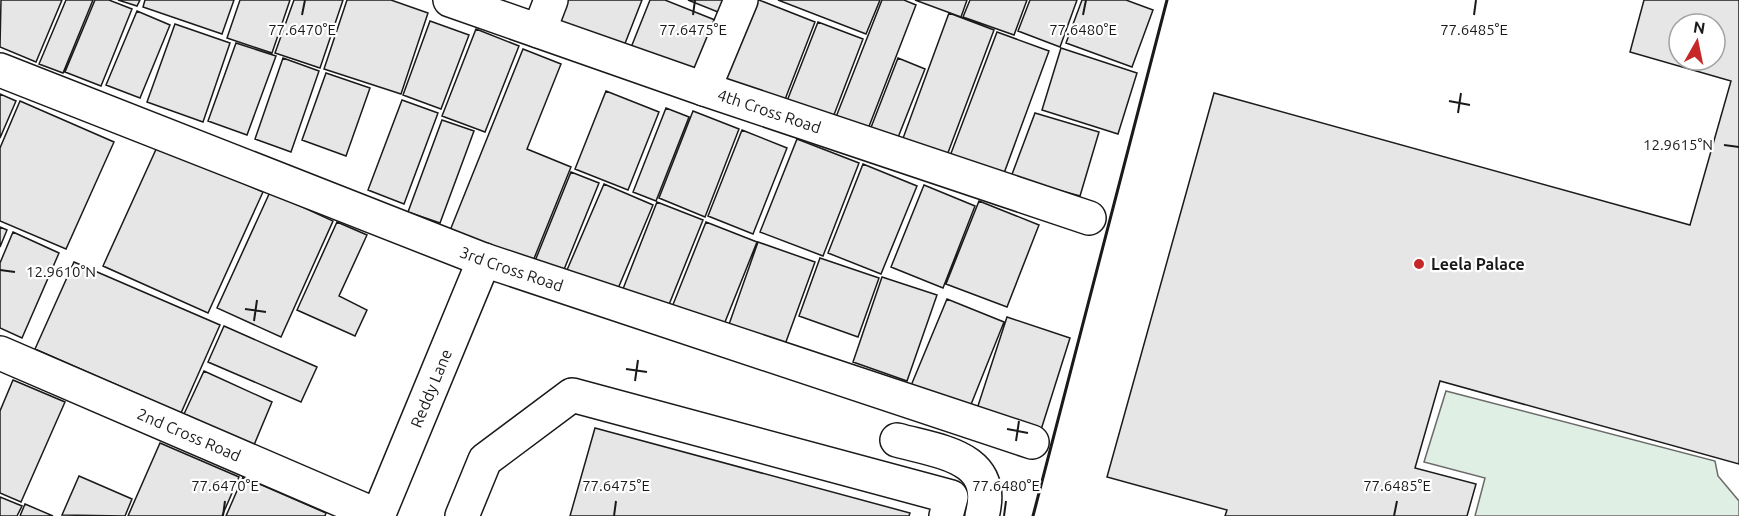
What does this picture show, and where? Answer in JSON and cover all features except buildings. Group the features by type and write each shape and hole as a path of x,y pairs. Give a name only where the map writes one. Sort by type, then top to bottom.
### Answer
{"street":[{"name":"4th Cross Road","path":"450,0 704,89 1089,218"},
{"path":"539,31 551,0"},
{"path":"704,89 741,0"},
{"name":"3rd Cross Road","path":"0,70 484,260 1032,442"},
{"name":"Reddy Lane","path":"378,516 484,260"},
{"name":"2nd Cross Road","path":"0,353 378,516"},
{"path":"462,516 485,460 572,395 951,497 946,516"},
{"path":"897,440 961,459 974,467 982,479 986,493 982,516"}],"green space":[{"path":"1446,391 1715,461 1718,476 1739,501 1739,516 1475,516 1485,478 1424,462"}],"wall":[{"path":"1033,516 1167,0"}],"place":[{"name":"Leela Palace","path":"1419,264"}]}
